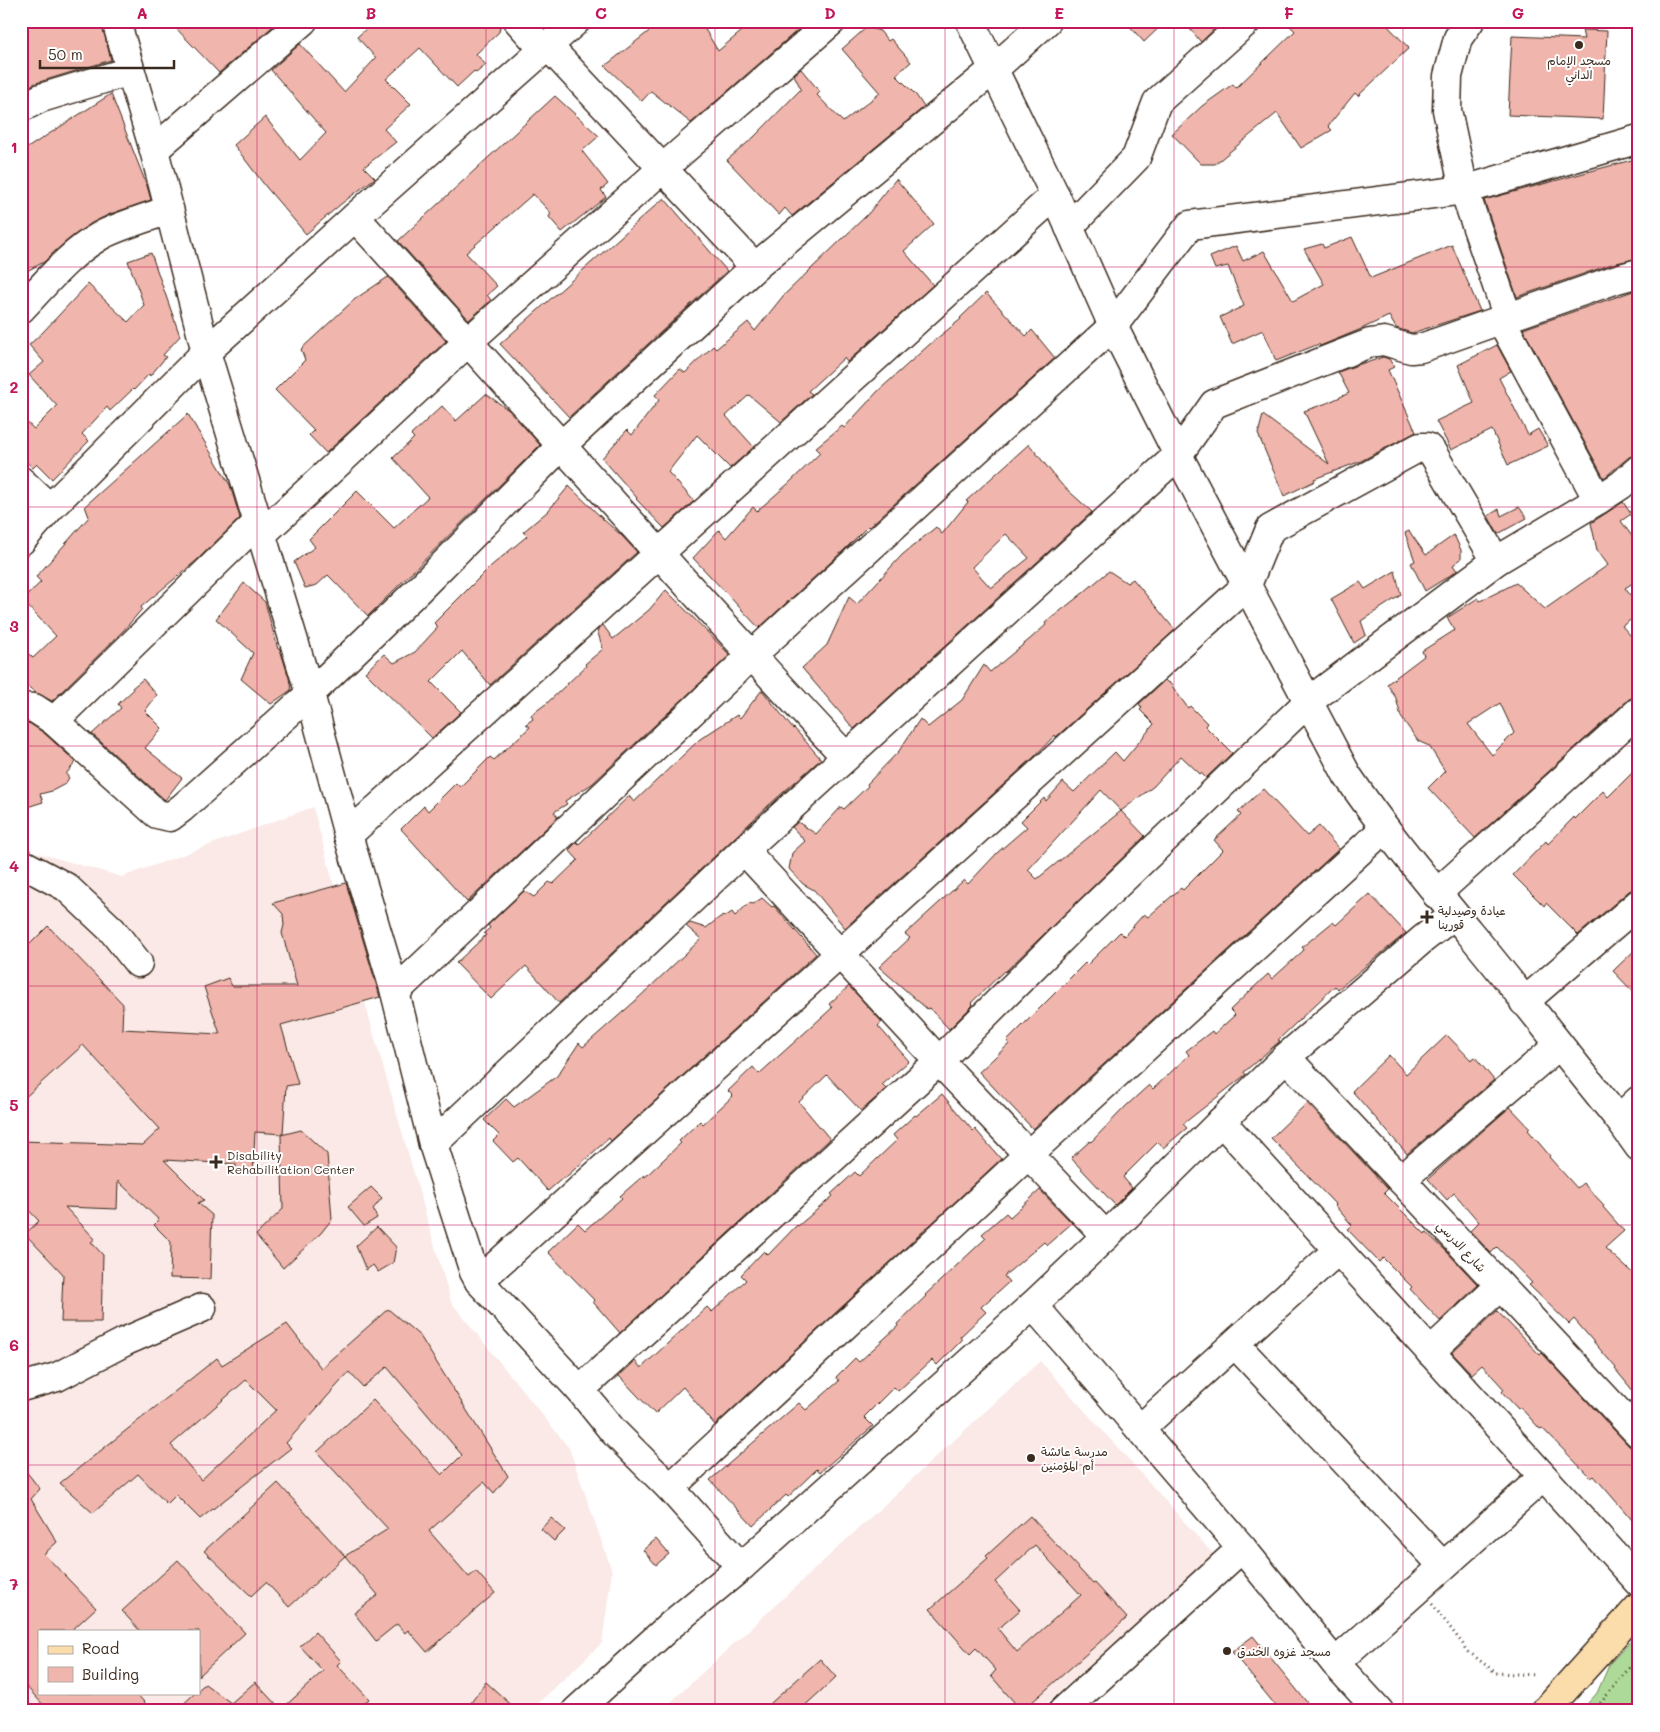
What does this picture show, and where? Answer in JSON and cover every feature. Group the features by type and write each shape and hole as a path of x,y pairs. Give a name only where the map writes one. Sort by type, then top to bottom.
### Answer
{"main road":[{"path":"1545,1711 1639,1607"}],"street":[{"path":"116,21 154,150 206,352 310,694 348,835 395,992 433,1144 470,1262 479,1281 580,1390 613,1431 670,1488 741,1567"},
{"path":"154,150 303,21"},
{"path":"518,21 663,168 756,267"},
{"path":"21,541 50,508 206,352 576,21"},
{"path":"54,720 260,528 663,168 832,21"},
{"path":"970,21 1055,195 1113,326 1178,455 1347,775 1436,894 1619,1119 1639,1148"},
{"path":"21,707 34,708 54,720 157,814 170,817 310,694 418,590 561,446 756,267 994,69 1047,21"},
{"path":"1069,227 1136,158 1156,102 1247,21"},
{"path":"1470,21 1458,38 1448,76 1447,110 1464,190 1505,319 1598,500"},
{"path":"21,108 40,98 130,71"},
{"path":"395,992 751,656 1113,326 1190,225 1464,190 1639,139"},
{"path":"348,835 1055,195"},
{"path":"21,309 86,244 102,234 169,210"},
{"path":"355,217 469,341 561,446 660,552 751,656 846,757"},
{"path":"433,1144 744,850 1178,455 1214,404 1370,343 1384,342 1411,348 1421,348 1617,279 1639,274"},
{"path":"479,1281 1247,585 1270,529 1420,447 1427,447 1432,452 1496,561"},
{"path":"580,1390 939,1060 1074,926 1309,701 1496,561 1598,500 1639,469"},
{"path":"21,480 50,508"},
{"path":"1436,894 1639,711"},
{"path":"670,1488 1029,1154 1385,828"},
{"path":"744,850 839,954 1106,1236"},
{"path":"21,863 66,888 112,930 138,963"},
{"path":"1524,1002 1639,903"},
{"path":"576,1711 672,1624 741,1567 1033,1305 1106,1236 1286,1057 1416,945 1454,915"},
{"path":"1401,1180 1559,1045"},
{"name":"شارع الدرسي","path":"1286,1057 1639,1434"},
{"path":"1619,1119 1639,1100"},
{"path":"1221,1121 1639,1582"},
{"path":"1140,1429 1338,1250"},
{"path":"1430,1352 1500,1286"},
{"path":"1033,1305 1242,1548 1335,1663 1379,1711"},
{"path":"21,1387 57,1377 126,1341 202,1308"},
{"path":"1235,1344 1443,1566"},
{"path":"1335,1663 1543,1476"},
{"path":"1063,1711 1242,1548"}],"path":[{"path":"1419,1588 1469,1652 1496,1673 1536,1675"},
{"path":"1594,1711 1639,1656"}],"shaded area":[{"name":"Disability Rehabilitation Center","path":"313,807 370,1021 451,1302 569,1448 612,1571 602,1643 530,1711 21,1711 21,848 122,877"},
{"name":"مدرسة عائشة أم المؤمنين","path":"1040,1361 1214,1555 1038,1711 661,1711"}],"green space":[{"path":"1639,1633 1639,1711 1581,1711 1597,1693 1610,1663"}],"building":[{"path":"21,21 101,21 111,60 36,83 21,90"},
{"path":"169,21 279,21 219,73"},
{"path":"375,21 501,21 499,32 476,54 486,65 476,73 474,71 457,87 420,48 386,79 411,104 384,129 396,142 364,167 375,178 306,234 266,187 234,145 265,117 300,160 326,133 271,70 300,44 344,92 376,58 357,37"},
{"path":"662,21 700,21 718,51 754,21 808,21 691,123 651,91 642,101 605,66"},
{"path":"1125,21 1166,21 1144,42"},
{"path":"1183,21 1223,21 1201,42"},
{"path":"1285,21 1383,21 1409,48 1358,96 1355,93 1328,126 1332,130 1301,148 1277,113 1215,164 1201,164 1172,134 1202,106 1233,84 1236,88 1295,31"},
{"path":"867,27 880,31 888,41 891,39 911,62 896,75 916,95 924,107 792,216 785,208 779,215 727,160 754,137 801,89 794,75 801,69 820,92 817,95 843,122 880,93 842,49"},
{"path":"1582,30 1607,31 1603,119 1508,115 1512,36 1584,39"},
{"path":"111,94 151,200 110,214 92,223 68,240 44,262 21,274 21,152"},
{"path":"555,96 599,136 582,151 608,184 601,190 606,197 562,232 549,217 551,213 533,194 466,253 497,286 487,295 491,300 469,320 398,241"},
{"path":"1639,158 1639,258 1612,264 1517,297 1484,200"},
{"path":"896,179 934,224 904,251 933,285 847,362 844,358 808,391 812,394 781,422 749,395 726,416 754,447 730,468 697,435 668,472 694,501 664,528 636,499 602,458 627,430 632,435 659,400 655,395 680,369 685,373 713,346 716,349 748,322 755,331 783,296 868,214"},
{"path":"664,198 727,271 569,417 500,344"},
{"path":"1352,237 1371,278 1452,245 1480,311 1412,333 1396,328 1389,316 1320,346 1319,344 1276,361 1263,330 1232,344 1220,317 1244,306 1228,266 1215,269 1210,257 1236,246 1243,261 1264,251 1293,301 1324,284 1304,249 1322,244 1324,248"},
{"path":"151,253 180,336 163,355 166,357 150,376 149,374 110,411 107,407 82,434 89,441 52,479 37,464 33,468 21,457 21,417 34,429 57,406 29,375 44,362 29,345 88,284 128,322 144,305 128,261"},
{"path":"388,277 446,341 326,453 309,435 314,430 275,390 305,360 301,349 355,299"},
{"path":"1639,289 1639,454 1629,457 1604,478 1523,329"},
{"path":"986,293 1026,336 1032,330 1055,358 868,526 759,628 693,558 719,530 726,538 753,507 757,511 789,483 820,453 815,448 842,426 844,428 878,391 961,319"},
{"path":"1497,345 1511,371 1499,378 1528,435 1538,429 1548,446 1508,465 1492,430 1451,450 1436,421 1474,403 1458,365"},
{"path":"1383,357 1389,359 1394,367 1388,370 1416,432 1361,461 1314,479 1315,481 1284,496 1258,434 1263,415 1329,464 1304,411 1349,393 1338,372"},
{"path":"486,394 510,411 540,445 368,616 328,575 317,585 305,588 294,562 315,547 309,539 357,491 394,528 428,497 393,458 414,438 411,435 442,406 456,421"},
{"path":"188,414 230,485 240,518 197,560 141,607 142,609 124,630 52,701 36,693 21,681 21,647 33,658 56,636 22,600 41,582 36,577 89,517 85,506"},
{"path":"1029,444 1061,484 1092,512 854,729 802,668 827,645 849,597 857,604 902,555 936,527 942,534 968,502 966,501","holes":["1006,534 1029,558 991,588 972,567"]},
{"path":"569,486 637,552 490,685 462,651 431,682 461,712 432,738 365,672 384,654 394,663 415,652 438,627 434,623 491,566 527,536 523,532 548,511"},
{"path":"1623,502 1631,514 1621,521 1639,546 1639,579 1625,588 1639,607 1639,614 1622,626 1639,645 1639,696 1629,699 1475,838 1428,788 1445,771 1429,746 1418,741 1401,717 1396,698 1387,684 1424,656 1422,651 1455,630 1447,618 1478,598 1480,601 1516,583 1545,609 1608,565 1597,550 1591,523","holes":["1500,703 1514,733 1492,755 1468,724"]},
{"path":"1519,507 1527,518 1498,534 1488,516 1499,509 1501,516"},
{"path":"1409,531 1426,555 1454,535 1461,550 1461,559 1453,565 1457,571 1425,591 1411,563 1415,561 1405,533"},
{"path":"1109,571 1127,583 1133,579 1175,630 1056,737 1055,735 1033,758 845,928 814,890 803,884 789,869 792,853 805,841 792,827 798,822 816,834 841,807 844,809 868,786 867,784 899,751 920,719 928,727 962,700 984,665 990,672 1046,625 1045,623"},
{"path":"1395,571 1401,595 1361,621 1366,635 1354,643 1331,599 1360,582 1365,589"},
{"path":"244,583 265,602 278,649 280,649 289,678 291,690 271,704 241,679 253,653 216,619"},
{"path":"666,590 730,655 592,784 565,801 567,804 554,812 558,817 467,902 401,829 424,806 428,811 456,783 460,787 490,757 494,760 530,727 526,724 533,719 531,715 547,703 586,666 585,664 603,649 597,630 603,625 613,639 649,610"},
{"path":"143,679 157,695 145,711 162,728 145,748 182,778 165,800 92,734 121,708 118,704"},
{"path":"1165,680 1169,682 1188,708 1190,706 1207,723 1205,726 1232,753 1206,778 1181,756 1154,786 1121,811 1145,836 971,1003 973,1005 949,1029 929,1008 927,1009 879,967 910,938 905,934 964,880 968,884 998,852 1027,827 1021,821 1044,798 1046,801 1063,782 1074,792 1115,752 1123,761 1154,724 1140,710 1142,708 1139,704","holes":["1101,790 1121,811 1037,879 1028,870"]},
{"path":"762,690 793,729 821,759 769,805 559,1003 526,966 491,999 456,963 486,935 484,933 490,928 488,925 524,891 534,897 549,882 553,884 578,860 569,850 577,842 579,844 629,796 634,802 700,739 737,715 740,718"},
{"path":"29,723 44,733 76,762 66,774 69,778 65,784 52,791 40,794 43,802 21,809 21,730"},
{"path":"1639,766 1639,888 1629,891 1578,935 1546,903 1544,906 1513,875 1546,841 1548,844 1603,791 1608,797"},
{"path":"1263,789 1307,836 1319,826 1339,849 1033,1129 979,1072 1009,1044 1007,1041 1085,963 1087,965 1120,932 1124,936 1144,914 1148,917 1181,888 1183,890 1223,850 1214,840 1241,815 1238,812"},
{"path":"346,883 380,997 281,1025 298,1084 286,1086 283,1134 255,1132 253,1174 235,1173 236,1164 164,1160 204,1200 198,1203 212,1215 210,1279 170,1278 171,1242 154,1225 159,1220 118,1181 117,1209 65,1207 95,1239 91,1242 103,1255 101,1322 61,1322 63,1274 25,1234 39,1221 21,1202 21,1141 143,1145 160,1129 83,1045 21,1101 21,937 29,945 48,926 123,1004 122,1029 220,1034 204,987 228,978 232,986 297,986 282,933 284,925 283,914 273,903"},
{"path":"1370,894 1406,933 1338,989 1335,986 1278,1040 1280,1041 1244,1072 1246,1075 1183,1124 1187,1128 1163,1148 1158,1142 1123,1177 1132,1188 1115,1205 1071,1158 1091,1142 1149,1085 1153,1089 1189,1055 1186,1051 1212,1031 1214,1034 1235,1015 1230,1010 1268,974 1272,979 1304,950 1302,947 1333,922 1336,925"},
{"path":"762,898 772,907 774,906 816,954 611,1141 609,1138 548,1191 518,1158 513,1162 493,1141 499,1135 484,1120 506,1099 514,1107 557,1076 579,1043 583,1047 701,939 686,926 690,923 706,928 720,917 732,912 735,916 749,903 753,904"},
{"path":"1639,946 1639,998 1613,971"},
{"path":"849,986 882,1022 878,1026 909,1061 882,1085 886,1089 861,1111 827,1075 799,1102 830,1139 620,1333 593,1302 595,1301 548,1252 578,1223 585,1230 622,1198 620,1196 644,1175 645,1177 681,1143 679,1141 700,1121 703,1124 733,1096 728,1091 753,1067 759,1074 832,1008 829,1004"},
{"path":"1447,1035 1471,1060 1475,1057 1494,1080 1407,1154 1352,1091 1389,1055 1406,1074"},
{"path":"942,1094 973,1131 975,1129 1001,1159 715,1425 683,1387 655,1414 619,1376 635,1361 641,1368 707,1307 712,1312 746,1280 741,1275 764,1251 768,1255 797,1225 833,1196 831,1194 855,1172 859,1176 897,1140 893,1135"},
{"path":"1307,1103 1388,1189 1384,1193 1425,1234 1426,1232 1447,1252 1478,1285 1440,1321 1410,1289 1412,1287 1383,1258 1379,1262 1347,1229 1352,1225 1336,1205 1271,1138"},
{"path":"1510,1107 1530,1128 1528,1130 1549,1157 1577,1188 1583,1183 1604,1205 1603,1207 1624,1231 1605,1248 1639,1279 1639,1398 1574,1319 1569,1324 1529,1285 1532,1283 1497,1247 1491,1253 1470,1231 1479,1222 1454,1193 1447,1200 1428,1179"},
{"path":"301,1130 327,1154 332,1219 321,1233 283,1268 256,1235 283,1209 281,1135"},
{"path":"371,1187 382,1198 373,1209 377,1218 364,1226 348,1207"},
{"path":"1040,1190 1072,1223 1047,1245 1044,1242 1004,1276 1009,1282 981,1307 986,1312 960,1337 962,1340 937,1365 932,1360 898,1391 894,1387 864,1417 873,1426 820,1472 817,1469 788,1497 786,1495 753,1526 710,1480 799,1403 806,1410 839,1381 836,1377 855,1358 859,1362 898,1326 897,1324 925,1295 986,1238 982,1234 1006,1213 1010,1217"},
{"path":"377,1227 396,1247 393,1263 378,1272 373,1265 366,1270 356,1246"},
{"path":"388,1309 420,1336 508,1476 494,1493 484,1482 429,1531 469,1577 476,1571 495,1593 427,1652 408,1630 405,1633 397,1624 376,1641 354,1613 378,1595 345,1556 388,1529 317,1452 373,1400 442,1475 462,1455 387,1367 363,1387 349,1372 286,1443 291,1448 200,1519 176,1495 167,1504 138,1474 93,1513 60,1483 217,1358 222,1365 287,1324 321,1368","holes":["246,1380 276,1410 201,1480 171,1445"]},
{"path":"1497,1311 1540,1355 1542,1353 1628,1445 1639,1454 1639,1528 1594,1476 1591,1478 1520,1407 1518,1409 1502,1392 1504,1389 1482,1365 1472,1374 1452,1353"},
{"path":"21,1465 40,1489 31,1499 57,1542 44,1554 96,1608 72,1630 38,1630 38,1694 137,1694 152,1711 49,1711 21,1681"},
{"path":"278,1483 345,1556 289,1607 266,1582 251,1596 204,1551"},
{"path":"1030,1516 1127,1618 1022,1711 991,1676 996,1670 976,1648 970,1654 930,1609 988,1558 986,1556","holes":["1035,1545 1081,1595 1017,1652 998,1629 1020,1610 995,1582"]},
{"path":"551,1518 565,1530 554,1541 541,1529"},
{"path":"656,1539 669,1554 656,1565 643,1550"},
{"path":"178,1560 245,1633 200,1675 200,1630 139,1630 122,1611"},
{"path":"315,1632 341,1661 337,1665 369,1699 356,1711 176,1711 194,1694 200,1694 200,1688 205,1684 231,1703 255,1682 281,1710 323,1671 300,1646"},
{"path":"1253,1636 1314,1711 1280,1711 1232,1652"},
{"path":"820,1659 836,1677 799,1711 762,1711"},
{"path":"486,1682 518,1711 465,1711"}],"place":[{"name":"مسجد الإمام الداني","path":"1579,45"},
{"name":"عيادة وصيدلية قورينا","path":"1427,917"},
{"name":"Disability Rehabilitation Center","path":"216,1162"},
{"name":"مدرسة عائشة أم المؤمنين","path":"1031,1458"},
{"name":"مسجد غزوه الخندق","path":"1227,1651"}]}
